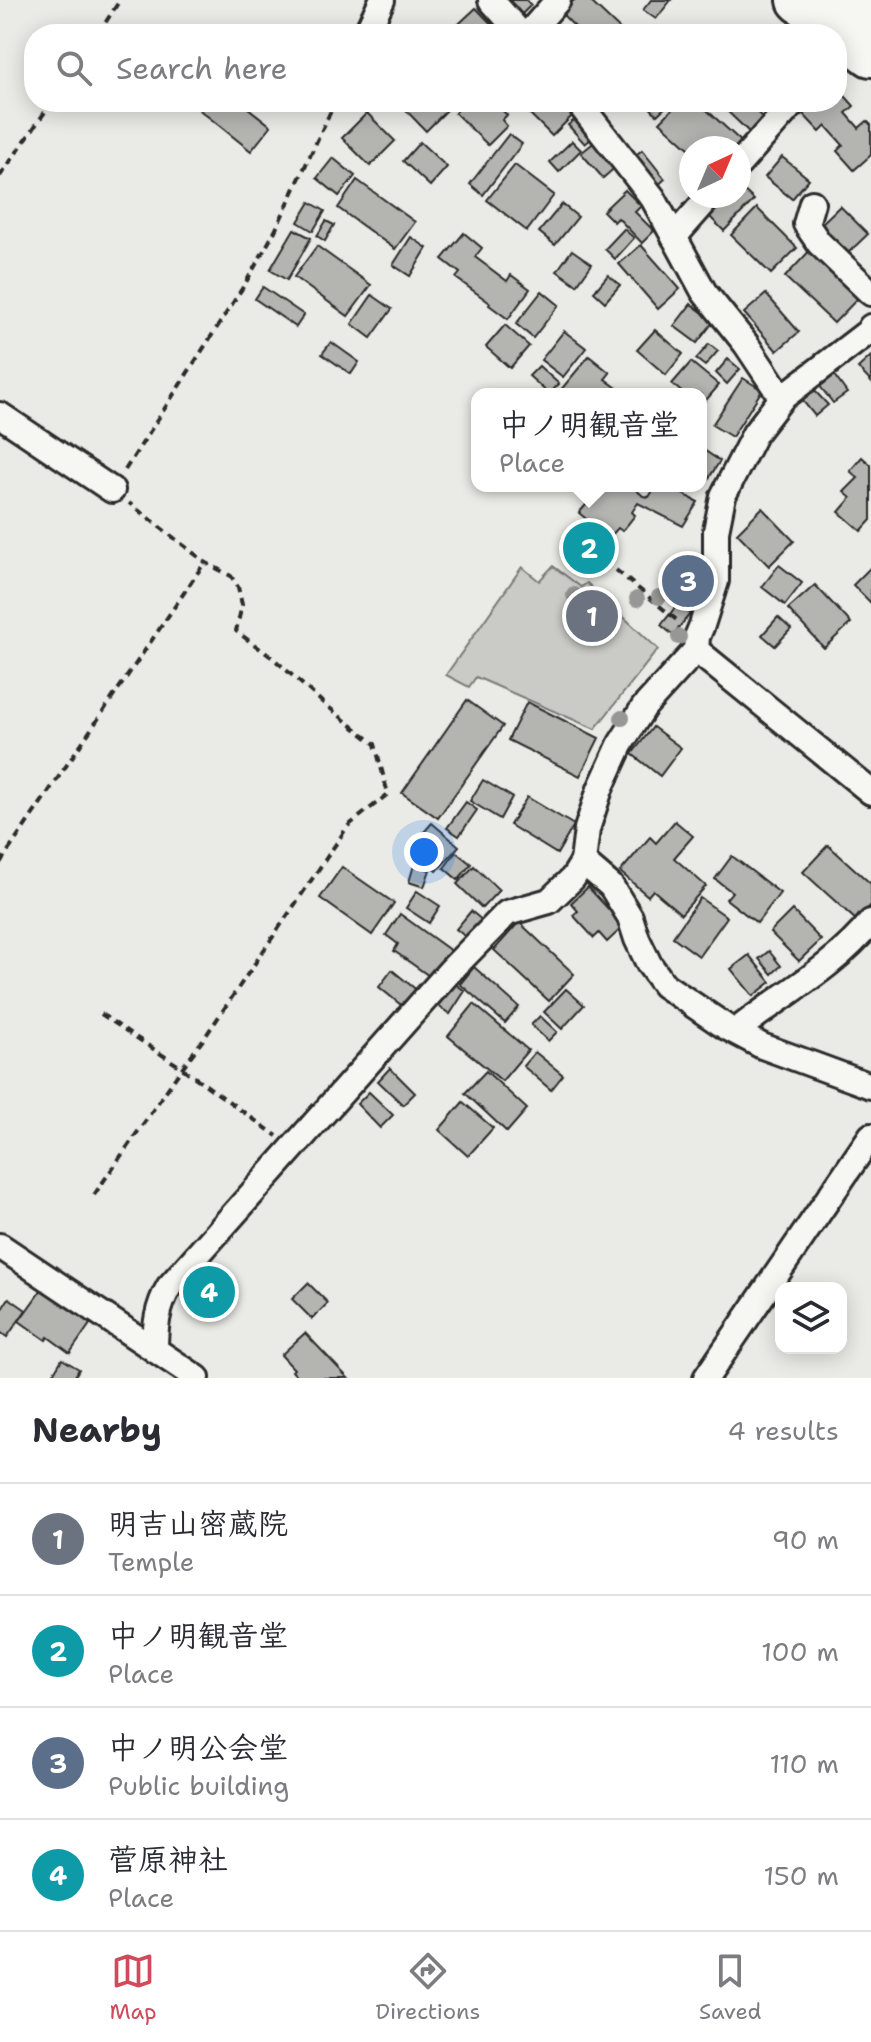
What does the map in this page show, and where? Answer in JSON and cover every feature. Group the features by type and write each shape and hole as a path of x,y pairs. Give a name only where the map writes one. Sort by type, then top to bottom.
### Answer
{"highway":[{"path":"800,0 843,24"}],"street":[{"path":"371,24 382,0"},
{"path":"491,0 512,24"},
{"path":"537,24 558,0"},
{"path":"586,112 653,198 704,292 746,344 782,398"},
{"path":"751,150 785,112"},
{"path":"812,203 806,224 819,243 871,293"},
{"path":"674,237 699,208"},
{"path":"160,1362 155,1330 163,1297 169,1287 450,971 507,913 549,901 573,878 583,862 587,829 600,789 621,743 644,707 696,644 716,581 716,531 723,496 755,433 782,398 870,331"},
{"path":"0,415 112,490"},
{"path":"696,644 871,792"},
{"path":"583,862 611,886 630,917 649,964 664,985 726,1027 762,1046 871,1086"},
{"path":"736,1031 838,957 871,922"},
{"path":"706,1378 871,1136"},
{"path":"0,1246 160,1362 197,1378"}],"path":[{"path":"104,24 120,0"},
{"path":"0,176 45,112"},
{"path":"94,1195 348,826 388,794 375,744 236,631 242,605 238,587 231,576 205,562 112,490 245,284 275,231 330,112"},
{"path":"0,863 205,562"},
{"path":"616,570 696,644"},
{"path":"101,1014 264,1125 292,1148"}],"shaded area":[{"path":"553,566 581,587 587,583 658,649 595,729 476,677 469,687 446,675 522,567 539,581"}],"building":[{"path":"501,0 526,0 531,5 517,19"},
{"path":"574,0 589,0 614,24 572,24 561,13"},
{"path":"651,0 671,0 656,19 643,10"},
{"path":"476,8 491,24 459,24"},
{"path":"847,98 854,106 846,113 859,128 867,121 871,125 871,155 854,170 837,151 843,145 826,126 820,132 803,114 847,112"},
{"path":"202,112 253,112 271,126 251,151"},
{"path":"408,112 445,112 426,131"},
{"path":"504,112 507,115 502,120 507,126 488,145 455,113"},
{"path":"528,112 575,113 552,136"},
{"path":"670,112 709,112 735,136 679,136 679,139 660,122"},
{"path":"728,112 757,112 763,118 749,132"},
{"path":"367,113 395,141 370,166 342,138"},
{"path":"578,117 595,136 585,144 568,125"},
{"path":"509,134 522,144 483,195 470,184"},
{"path":"597,140 618,165 603,178 581,153"},
{"path":"572,141 581,150 559,172 550,162"},
{"path":"420,142 447,167 430,186 403,161"},
{"path":"642,150 665,179 654,189 630,160"},
{"path":"782,157 809,179 792,199 765,177"},
{"path":"333,158 355,176 339,196 317,178"},
{"path":"515,165 554,195 527,231 487,200"},
{"path":"357,180 415,222 395,249 338,208"},
{"path":"625,190 641,206 635,212 654,231 642,243 618,218 614,222 603,211"},
{"path":"310,202 325,211 313,231 298,222"},
{"path":"562,204 578,217 555,245 539,232"},
{"path":"840,206 868,234 847,254 819,226"},
{"path":"715,208 746,208 724,231 708,215"},
{"path":"757,208 797,248 771,274 731,235"},
{"path":"326,221 334,225 325,241 317,236"},
{"path":"294,229 311,238 287,280 270,270"},
{"path":"624,229 634,238 615,259 605,249"},
{"path":"464,233 482,248 475,257 507,281 511,275 530,289 508,319 456,278 460,273 442,259"},
{"path":"411,237 427,248 410,276 393,265"},
{"path":"641,245 680,289 658,309 619,264"},
{"path":"317,246 371,285 348,316 294,277"},
{"path":"814,246 863,293 834,323 785,277"},
{"path":"572,250 592,264 577,285 557,271"},
{"path":"608,275 620,285 605,302 594,292"},
{"path":"263,287 304,315 296,327 255,299"},
{"path":"542,291 559,305 533,338 516,324"},
{"path":"766,294 799,332 777,351 744,313"},
{"path":"372,295 392,309 371,338 352,324"},
{"path":"691,304 714,321 697,343 674,326"},
{"path":"505,325 529,346 510,368 486,347"},
{"path":"655,330 683,354 666,375 637,350"},
{"path":"564,331 586,348 563,377 541,360"},
{"path":"331,342 359,362 351,374 322,354"},
{"path":"709,344 718,351 705,366 696,359"},
{"path":"589,356 610,373 605,379 617,388 562,388"},
{"path":"871,356 871,382 858,368"},
{"path":"728,359 740,369 727,384 716,373"},
{"path":"691,362 719,385 707,399 707,388 677,388 672,384"},
{"path":"539,366 559,384 555,388 542,388 529,376"},
{"path":"834,375 847,393 833,403 819,385"},
{"path":"743,378 762,390 732,437 712,425"},
{"path":"814,390 828,405 815,416 802,400"},
{"path":"707,452 720,461 707,481"},
{"path":"862,457 871,465 871,520 861,531 839,512 851,498 844,492 858,478 850,471"},
{"path":"597,492 639,492 649,497 652,492 679,492 698,502 683,526 638,503 632,512 635,515 628,524 622,531 618,528 609,538 579,513"},
{"path":"762,508 794,541 769,566 737,533"},
{"path":"588,524 613,545 607,552 612,555 601,569 597,565 591,572 565,552"},
{"path":"685,564 707,582 691,600 670,580"},
{"path":"779,565 802,583 785,605 762,587"},
{"path":"871,567 871,603 853,585"},
{"path":"815,585 851,623 824,648 788,609"},
{"path":"678,604 690,614 673,635 661,625"},
{"path":"778,617 791,629 775,646 762,635"},
{"path":"467,700 503,726 438,818 402,793"},
{"path":"527,702 599,738 580,776 508,740"},
{"path":"653,727 681,748 660,776 632,754"},
{"path":"483,780 512,797 500,819 470,801"},
{"path":"527,797 574,825 557,854 510,825"},
{"path":"466,802 477,810 459,836 447,828"},
{"path":"675,821 693,836 674,858 706,886 681,914 653,890 648,896 620,872 650,837 656,843"},
{"path":"432,823 459,846 437,871 418,855 424,848 416,841"},
{"path":"828,845 871,884 871,905 857,921 803,872"},
{"path":"456,852 471,864 458,880 444,868"},
{"path":"732,856 780,893 757,923 726,899 732,892 715,879"},
{"path":"414,865 430,870 424,887 409,882"},
{"path":"474,866 499,890 482,908 457,884"},
{"path":"342,867 394,903 372,935 320,898"},
{"path":"588,887 624,926 607,942 599,933 594,938 573,915 578,911 571,903"},
{"path":"417,891 440,906 429,923 406,908"},
{"path":"700,898 727,917 699,956 673,937"},
{"path":"792,910 821,940 799,961 770,932"},
{"path":"471,911 483,921 467,938 456,929"},
{"path":"400,914 451,951 432,978 394,951 398,944 386,935"},
{"path":"519,922 574,974 549,1001 494,950"},
{"path":"769,951 781,966 772,974 759,959"},
{"path":"749,955 771,982 753,996 731,969"},
{"path":"474,967 519,1007 505,1023 460,984"},
{"path":"392,970 419,992 406,1009 379,987"},
{"path":"454,983 465,991 450,1014 438,1006"},
{"path":"566,989 584,1005 562,1029 544,1012"},
{"path":"474,1004 528,1050 502,1081 448,1036"},
{"path":"540,1016 557,1032 548,1041 531,1025"},
{"path":"535,1052 563,1075 551,1090 523,1066"},
{"path":"390,1068 415,1093 403,1105 378,1081"},
{"path":"486,1071 527,1109 507,1132 465,1093"},
{"path":"369,1092 393,1115 380,1128 357,1104"},
{"path":"463,1102 493,1128 468,1156 439,1130"},
{"path":"222,1269 233,1278 223,1291 231,1298 217,1314 212,1310 208,1315 195,1304 198,1300 192,1294 206,1276 212,1281"},
{"path":"308,1283 328,1303 312,1319 292,1299"},
{"path":"42,1289 90,1324 70,1353 19,1321"},
{"path":"9,1298 26,1310 7,1337 0,1332 0,1312"},
{"path":"305,1333 348,1378 298,1378 281,1355"},
{"path":"62,1359 79,1369 74,1378 52,1376"}],"place":[{"name":"中ノ明観音堂","path":"589,548"},
{"name":"中ノ明公会堂","path":"688,581"},
{"name":"明吉山密蔵院","path":"592,616"},
{"name":"菅原神社","path":"209,1292"}]}
